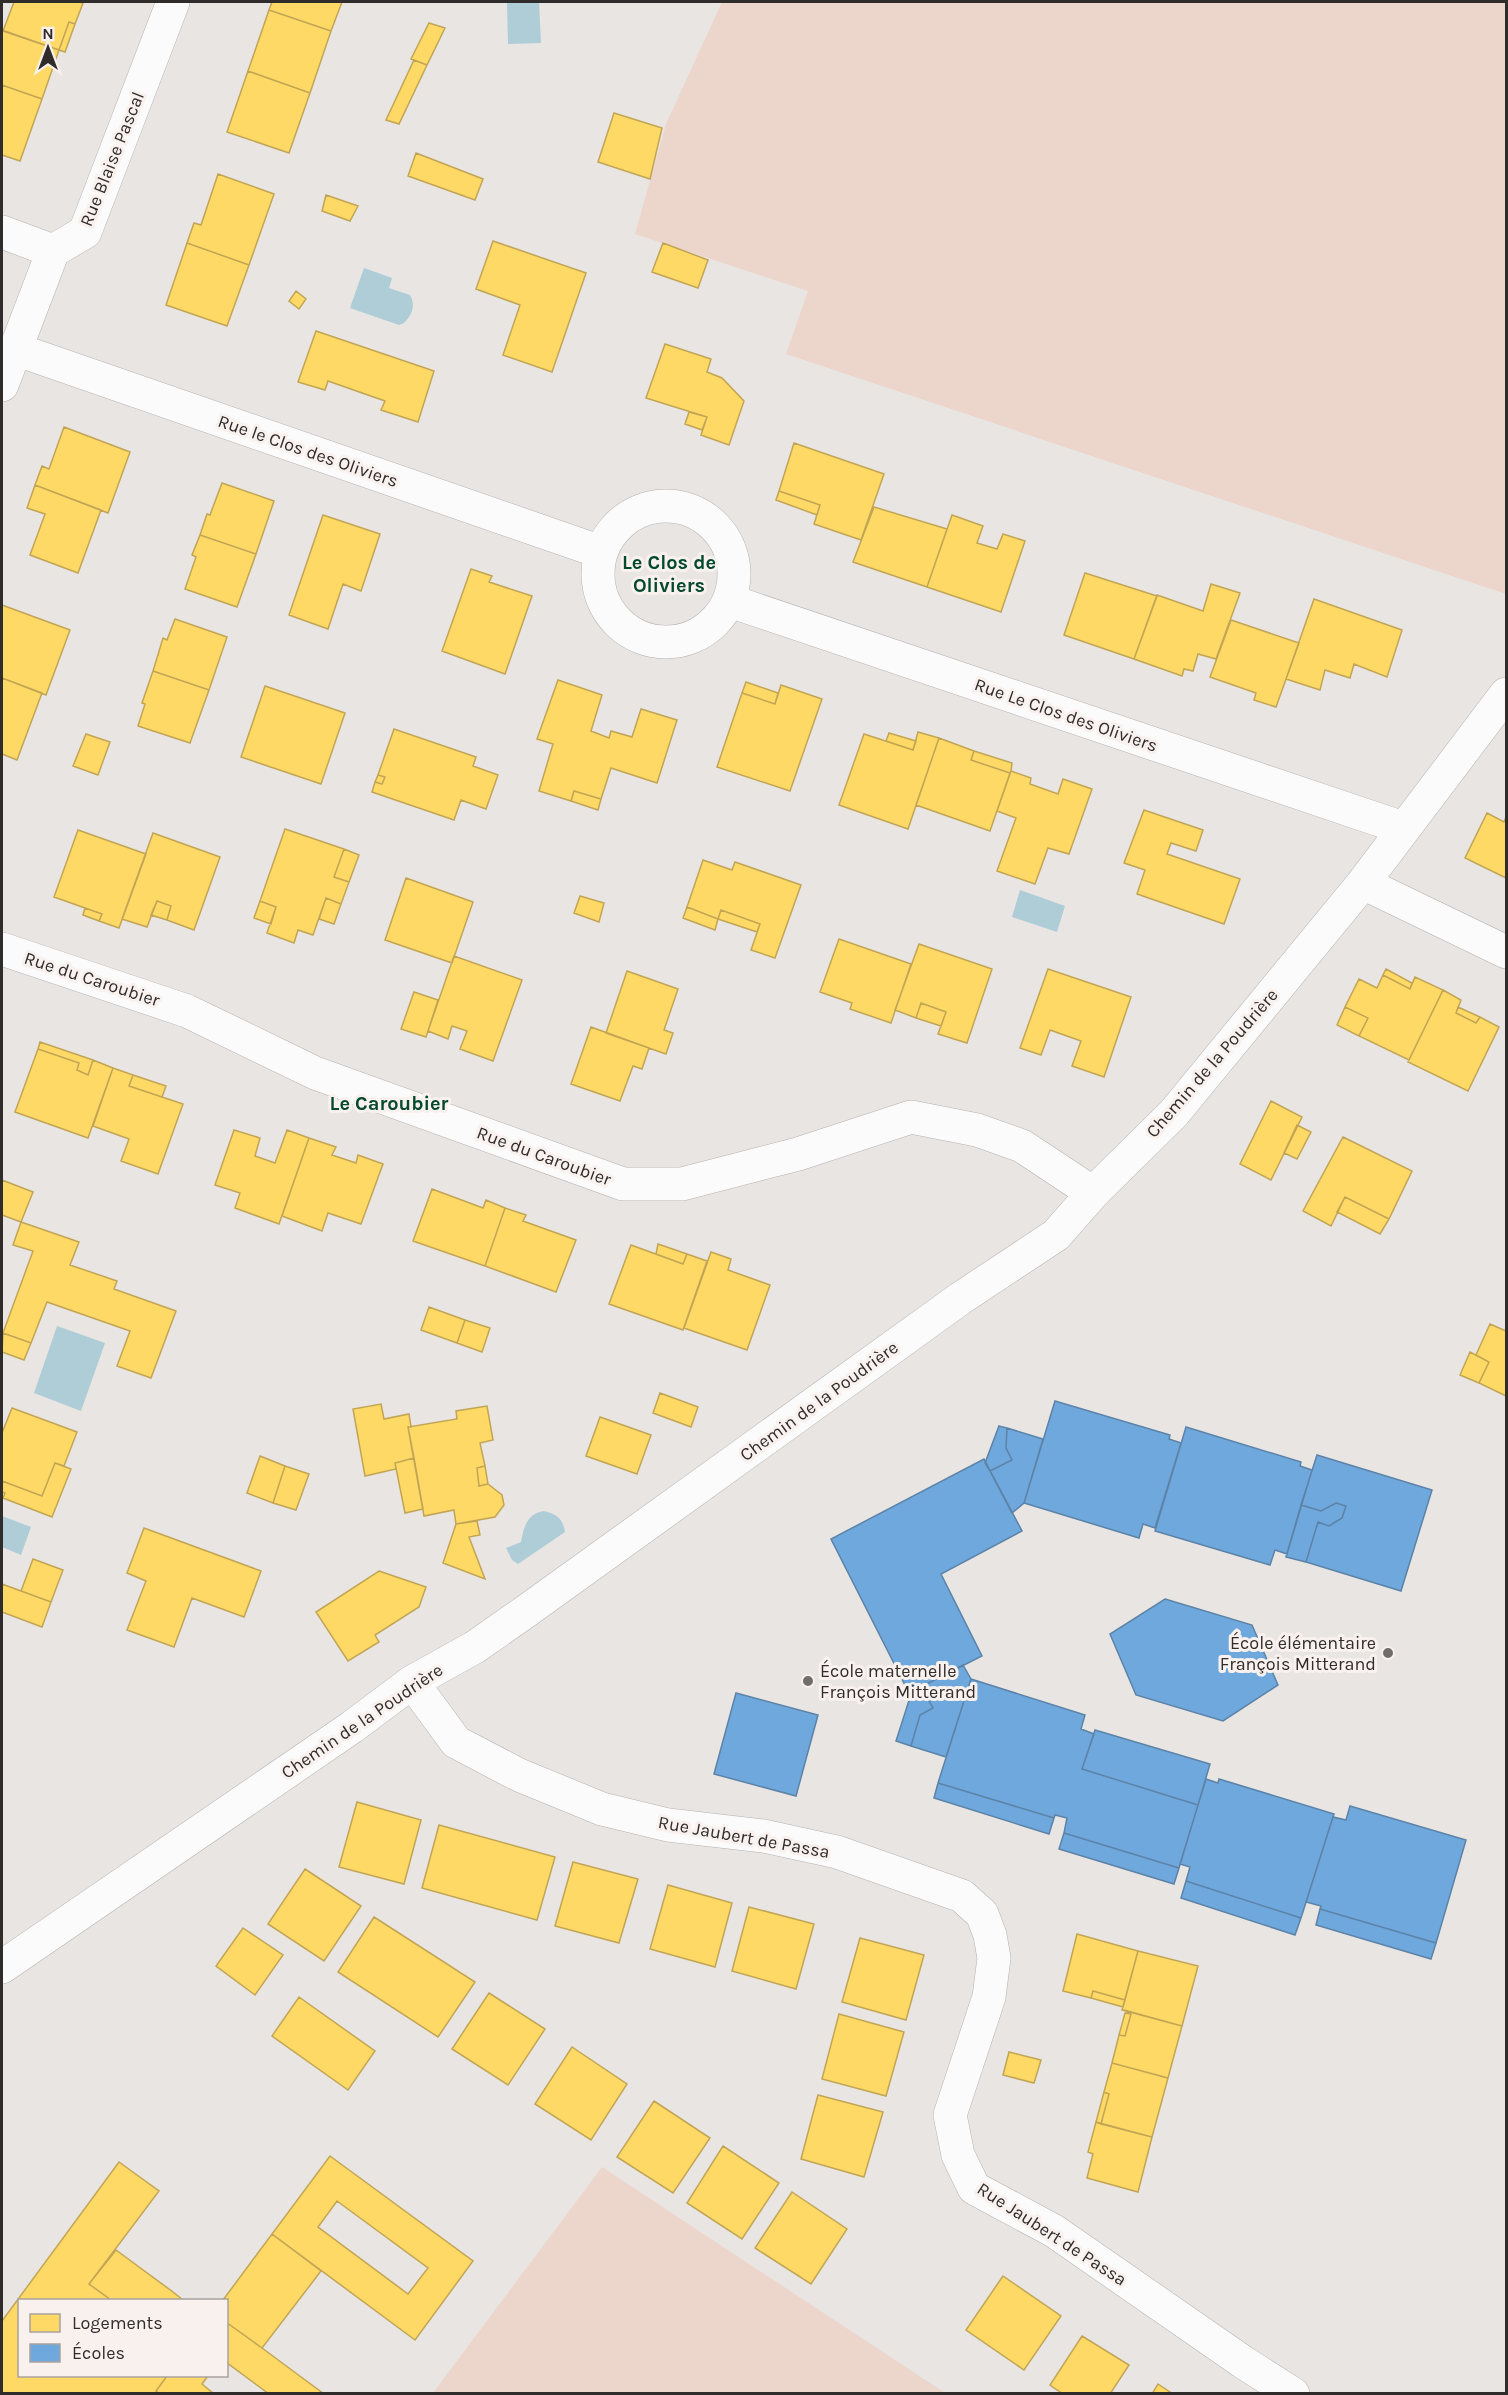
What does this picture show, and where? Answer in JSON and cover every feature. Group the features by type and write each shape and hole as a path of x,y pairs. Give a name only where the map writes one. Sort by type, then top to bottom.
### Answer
{"street":[{"name":"Rue Blaise Pascal","path":"53,251 85,231 173,2"},
{"path":"2,232 53,251 2,386"},
{"name":"Rue le Clos des Oliviers","path":"15,349 601,552"},
{"path":"669,505 691,510 710,521 725,537 733,558 735,580 730,602 717,621 699,635 676,643 653,642 631,634 614,619 601,598 597,575 601,552 611,533 627,518 647,508 669,505"},
{"name":"Rue Le Clos des Oliviers","path":"730,602 1403,828"},
{"name":"Chemin de la Poudrière","path":"2,1966 352,1726 412,1682 475,1647 961,1298 1056,1235 1093,1193 1174,1113 1363,883 1506,694"},
{"path":"1363,883 1506,952"},
{"name":"Rue du Caroubier","path":"2,949 188,1011 315,1073 623,1184 682,1184 798,1154 911,1117 977,1130 1022,1146 1093,1193"},
{"name":"Rue Jaubert de Passa","path":"412,1682 456,1742 519,1775 602,1809 668,1825 764,1836 837,1852 962,1896 982,1914 990,1935 994,1958 988,1997 950,2115 958,2155 974,2187 1053,2231 1293,2394"}],"shaded area":[{"path":"722,2 1506,2 1506,594 786,354 808,291 635,234 666,124"},
{"path":"602,2167 945,2393 433,2393"}],"water":[{"path":"507,2 539,2 541,43 508,44"},
{"path":"364,268 392,278 389,288 410,295 413,302 412,310 404,323 399,325 350,308"},
{"path":"1020,890 1065,906 1057,932 1012,917"},
{"path":"57,1326 105,1343 81,1411 34,1393"},
{"path":"544,1511 559,1518 565,1532 518,1564 512,1560 506,1548 521,1542 527,1522 534,1515"},
{"path":"2,1516 31,1527 21,1555 2,1547"}],"building: Logements":[{"path":"14,2 83,3 75,24 69,22 59,50 3,31"},
{"path":"272,2 342,2 331,31 269,10"},
{"path":"269,10 331,31 310,93 248,71"},
{"path":"69,22 75,24 65,52 59,50"},
{"path":"429,23 445,28 427,65 411,59"},
{"path":"2,30 59,50 42,99 2,85"},
{"path":"414,60 427,65 399,124 386,120"},
{"path":"248,71 310,93 289,153 227,132"},
{"path":"2,85 42,99 20,161 2,155"},
{"path":"614,113 662,128 650,179 598,162"},
{"path":"416,153 483,179 475,200 408,176"},
{"path":"218,174 274,194 249,265 187,243 194,223 201,225"},
{"path":"326,195 358,206 350,221 322,211"},
{"path":"493,241 586,273 552,372 503,355 520,305 476,289"},
{"path":"187,243 249,265 227,326 166,305"},
{"path":"663,243 708,260 698,288 652,272"},
{"path":"296,291 306,299 299,309 289,301"},
{"path":"316,331 434,371 418,422 381,410 385,401 328,381 325,390 298,382"},
{"path":"665,344 711,359 707,372 722,378 744,401 729,445 701,435 707,417 646,398"},
{"path":"689,412 707,417 702,430 685,424"},
{"path":"64,427 130,452 108,513 35,485 42,466 49,469"},
{"path":"794,443 884,474 861,540 814,524 820,505 779,491"},
{"path":"222,483 274,501 256,554 200,535"},
{"path":"35,485 101,510 78,573 30,555 45,514 27,508"},
{"path":"779,491 820,505 817,515 776,500"},
{"path":"874,507 947,529 927,587 853,562"},
{"path":"323,515 380,534 361,591 343,584 328,629 289,615"},
{"path":"952,515 983,526 977,543 997,549 1003,534 1025,541 1001,612 927,587"},
{"path":"200,535 256,554 237,607 185,589 196,557 192,555"},
{"path":"471,569 492,576 489,582 532,596 505,674 442,651"},
{"path":"1085,573 1157,596 1134,659 1064,635"},
{"path":"1211,584 1240,593 1216,659 1198,654 1193,671 1184,669 1182,676 1134,659 1157,595 1203,611"},
{"path":"1314,599 1402,630 1387,677 1354,664 1350,678 1325,670 1320,690 1286,679"},
{"path":"2,605 70,630 46,695 2,678"},
{"path":"175,619 227,637 209,690 153,671 163,638 167,640"},
{"path":"1231,620 1299,643 1276,707 1254,700 1256,693 1210,677"},
{"path":"153,671 209,690 190,743 138,726 145,704 142,703"},
{"path":"2,678 42,693 17,760 2,754"},
{"path":"558,680 602,695 591,731 609,738 611,731 632,737 641,709 677,720 657,783 611,768 601,799 574,791 571,801 539,791 553,744 537,739"},
{"path":"746,682 778,693 775,704 742,693"},
{"path":"781,685 822,699 790,791 717,767 742,693 775,704"},
{"path":"265,686 345,713 321,784 241,757"},
{"path":"394,729 476,757 473,766 498,775 486,809 461,800 454,820 372,792 375,782 382,784 385,777 378,775"},
{"path":"918,732 939,738 908,829 839,805 864,734 913,750"},
{"path":"889,733 916,741 913,750 886,741"},
{"path":"86,734 110,742 98,775 73,766"},
{"path":"939,738 974,751 971,760 1010,773 990,831 916,805"},
{"path":"974,751 1012,763 1010,773 971,760"},
{"path":"1011,771 1031,778 1030,784 1058,794 1063,779 1092,789 1069,854 1048,848 1035,884 997,871 1016,818 997,811"},
{"path":"378,775 385,777 382,784 375,782"},
{"path":"574,791 601,799 598,810 571,801"},
{"path":"1144,810 1203,830 1196,851 1171,843 1167,854 1240,879 1224,924 1137,894 1145,870 1124,863"},
{"path":"1487,813 1504,822 1506,817 1506,878 1465,858"},
{"path":"285,829 344,849 334,877 349,882 341,904 326,898 313,935 298,930 294,943 267,933 276,907 260,901"},
{"path":"78,830 146,854 119,928 99,921 102,914 54,897"},
{"path":"153,833 220,857 194,930 167,920 171,906 157,901 147,927 122,919"},
{"path":"344,849 359,855 349,882 334,877"},
{"path":"703,860 732,870 735,862 801,885 775,958 751,950 760,924 721,910 718,919 687,907"},
{"path":"406,878 473,902 452,963 385,940"},
{"path":"580,896 604,903 599,922 574,913"},
{"path":"326,898 341,904 334,924 319,919"},
{"path":"157,901 171,906 167,920 151,915"},
{"path":"260,901 276,907 271,924 254,918"},
{"path":"687,907 718,919 715,930 683,918"},
{"path":"85,908 102,914 99,921 83,915"},
{"path":"721,910 760,924 757,932 718,919"},
{"path":"839,939 911,964 891,1023 850,1009 852,1003 820,992"},
{"path":"919,944 992,969 967,1043 938,1034 946,1012 921,1003 916,1018 895,1010"},
{"path":"454,956 522,980 493,1061 460,1049 467,1031 452,1026 448,1039 428,1031"},
{"path":"1048,969 1131,997 1104,1077 1072,1066 1081,1041 1050,1030 1041,1055 1020,1048"},
{"path":"1386,969 1412,983 1410,989 1383,975"},
{"path":"627,971 678,989 664,1030 673,1033 666,1054 606,1033"},
{"path":"1383,975 1410,989 1415,977 1443,990 1409,1060 1359,1036 1368,1018 1345,1007 1359,979 1377,988"},
{"path":"1443,990 1461,1000 1456,1013 1476,1023 1480,1017 1499,1027 1468,1091 1408,1062"},
{"path":"414,992 438,1000 426,1037 401,1029"},
{"path":"921,1003 946,1012 941,1026 916,1018"},
{"path":"1345,1007 1368,1018 1359,1036 1337,1025"},
{"path":"1458,1007 1480,1017 1476,1023 1456,1013"},
{"path":"591,1027 649,1048 642,1069 633,1066 620,1101 571,1084"},
{"path":"40,1042 93,1060 88,1075 77,1070 79,1063 38,1049"},
{"path":"38,1049 79,1063 77,1070 88,1075 93,1060 113,1068 88,1138 15,1112"},
{"path":"113,1068 133,1075 129,1086 183,1104 158,1174 121,1161 129,1139 93,1126"},
{"path":"133,1075 166,1086 162,1097 129,1086"},
{"path":"1271,1101 1302,1117 1271,1180 1240,1164"},
{"path":"1297,1125 1311,1132 1297,1159 1284,1153"},
{"path":"234,1130 260,1138 255,1156 275,1163 287,1130 309,1138 279,1224 235,1208 240,1193 215,1185"},
{"path":"1343,1137 1412,1171 1389,1219 1345,1197 1331,1226 1303,1211"},
{"path":"309,1138 336,1147 332,1155 356,1163 358,1155 383,1164 361,1224 328,1213 322,1231 282,1216"},
{"path":"2,1180 33,1192 21,1222 2,1215"},
{"path":"432,1189 483,1208 486,1200 505,1208 485,1266 413,1241"},
{"path":"1345,1197 1389,1219 1380,1234 1337,1212"},
{"path":"505,1208 526,1215 523,1221 576,1240 556,1292 485,1266"},
{"path":"21,1222 79,1242 70,1265 117,1281 114,1289 176,1311 151,1378 117,1366 130,1331 47,1302 31,1343 3,1333 33,1251 13,1245"},
{"path":"658,1244 687,1254 683,1264 656,1254"},
{"path":"631,1245 683,1264 687,1254 707,1261 683,1330 609,1304"},
{"path":"711,1252 731,1259 728,1270 770,1285 747,1350 684,1328"},
{"path":"429,1307 465,1320 457,1343 421,1330"},
{"path":"465,1320 490,1328 482,1352 457,1343"},
{"path":"1490,1324 1506,1331 1506,1396 1479,1383 1489,1362 1476,1355"},
{"path":"3,1333 31,1343 24,1360 2,1352"},
{"path":"1470,1352 1489,1362 1479,1383 1460,1375"},
{"path":"660,1393 698,1407 691,1427 653,1413"},
{"path":"381,1404 384,1419 409,1414 411,1427 408,1427 414,1458 395,1463 396,1469 365,1476 353,1409"},
{"path":"487,1406 493,1440 480,1443 485,1466 477,1468 479,1486 488,1484 502,1495 504,1505 495,1517 456,1524 454,1510 424,1516 408,1427 457,1419 456,1411"},
{"path":"12,1408 77,1432 64,1466 55,1463 42,1496 2,1481 2,1433"},
{"path":"600,1417 651,1435 637,1474 586,1456"},
{"path":"260,1456 285,1466 273,1503 247,1493"},
{"path":"414,1458 423,1509 405,1513 395,1463"},
{"path":"55,1463 71,1469 52,1517 3,1498 5,1493 2,1492 2,1481 42,1496"},
{"path":"285,1466 309,1474 296,1510 273,1503"},
{"path":"485,1466 488,1484 479,1486 477,1468"},
{"path":"477,1521 480,1535 469,1537 485,1579 443,1563 456,1524"},
{"path":"144,1528 261,1571 244,1617 192,1598 174,1647 127,1630 146,1581 127,1573"},
{"path":"33,1559 63,1570 51,1602 21,1591"},
{"path":"379,1571 426,1587 419,1607 375,1635 379,1642 348,1661 316,1612"},
{"path":"2,1584 51,1602 42,1627 2,1612"},
{"path":"357,1802 421,1820 404,1884 339,1867"},
{"path":"439,1825 555,1857 537,1920 422,1888"},
{"path":"573,1862 638,1879 619,1943 555,1926"},
{"path":"305,1869 361,1906 324,1961 268,1924"},
{"path":"668,1885 732,1903 715,1967 650,1949"},
{"path":"749,1907 814,1924 796,1989 732,1971"},
{"path":"374,1917 475,1982 438,2037 338,1972"},
{"path":"243,1928 283,1955 255,1995 216,1966"},
{"path":"1077,1934 1138,1951 1125,2000 1093,1991 1091,1998 1063,1991"},
{"path":"860,1938 924,1955 906,2020 842,2002"},
{"path":"1138,1951 1198,1966 1182,2026 1122,2010"},
{"path":"1093,1991 1125,2000 1123,2007 1091,1998"},
{"path":"489,1993 545,2029 508,2085 452,2049"},
{"path":"299,1997 375,2051 348,2090 272,2036"},
{"path":"1124,2010 1182,2026 1168,2078 1112,2063 1119,2035 1125,2036 1131,2014"},
{"path":"1125,2013 1131,2014 1125,2036 1119,2035"},
{"path":"839,2014 904,2032 886,2096 822,2079"},
{"path":"572,2047 627,2084 591,2140 535,2104"},
{"path":"1009,2052 1041,2060 1034,2083 1003,2075"},
{"path":"1112,2063 1168,2078 1152,2137 1101,2124 1109,2094 1104,2092"},
{"path":"1104,2092 1109,2094 1101,2124 1096,2122"},
{"path":"818,2095 883,2112 864,2177 801,2159"},
{"path":"654,2101 710,2138 673,2193 617,2157"},
{"path":"1096,2122 1152,2137 1138,2192 1087,2178 1093,2154 1088,2152"},
{"path":"723,2146 779,2183 742,2239 687,2203"},
{"path":"330,2156 473,2261 415,2340 272,2234","holes":["337,2201 428,2268 408,2294 318,2227"]},
{"path":"119,2162 159,2191 89,2284 110,2299 18,2299"},
{"path":"792,2192 847,2229 811,2284 755,2248"},
{"path":"272,2234 321,2271 262,2348 228,2323 228,2299 224,2299"},
{"path":"116,2250 182,2299 110,2299 89,2284"},
{"path":"1003,2276 1061,2316 1024,2370 966,2330"},
{"path":"18,2299 18,2377 166,2377 156,2391 160,2394 2,2394 2,2321"},
{"path":"228,2323 324,2394 269,2394 228,2363"},
{"path":"1082,2336 1129,2365 1110,2394 1063,2394 1050,2385"},
{"path":"166,2377 207,2377 202,2384 214,2394 160,2394 156,2391"},
{"path":"1158,2384 1173,2394 1152,2394"}],"building: Écoles":[{"path":"1055,1401 1170,1435 1169,1439 1181,1443 1155,1528 1143,1524 1139,1538 1024,1503"},
{"path":"999,1426 1007,1428 1006,1448 1012,1460 990,1471 985,1463"},
{"path":"1186,1427 1301,1462 1300,1466 1312,1470 1287,1554 1275,1550 1270,1565 1155,1531"},
{"path":"1007,1428 1043,1439 1024,1503 1012,1513 990,1471 1012,1460 1006,1448"},
{"path":"1317,1455 1432,1490 1401,1591 1306,1562 1318,1522 1329,1526 1342,1518 1346,1506 1336,1503 1321,1511 1301,1505"},
{"path":"984,1459 1022,1531 941,1574 982,1656 909,1693 831,1539"},
{"path":"1336,1503 1346,1506 1342,1518 1329,1526 1318,1522 1306,1562 1286,1557 1301,1505 1321,1511"},
{"path":"1165,1599 1252,1625 1278,1685 1223,1721 1136,1695 1110,1634"},
{"path":"963,1665 971,1679 946,1757 911,1746 920,1715 933,1708 921,1687"},
{"path":"971,1679 1085,1715 1081,1729 1094,1734 1082,1769 1198,1805 1179,1868 1064,1833 1067,1818 1055,1815 1054,1818 938,1783"},
{"path":"921,1687 933,1708 920,1715 911,1746 896,1741 912,1691"},
{"path":"736,1693 818,1715 796,1796 714,1774"},
{"path":"1095,1730 1210,1764 1198,1805 1082,1769"},
{"path":"1206,1779 1218,1783 1219,1779 1334,1814 1301,1918 1186,1881 1190,1867 1180,1864"},
{"path":"938,1783 1054,1818 1049,1834 934,1798"},
{"path":"1350,1806 1466,1840 1436,1943 1320,1909 1321,1906 1306,1902 1333,1817 1346,1820"},
{"path":"1064,1833 1179,1868 1174,1884 1059,1849"},
{"path":"1186,1881 1301,1918 1295,1935 1181,1898"},
{"path":"1320,1909 1436,1943 1431,1959 1316,1925"}],"place":[{"name":"École élémentaire François Mitterand","path":"1388,1653"},
{"name":"École maternelle François Mitterand","path":"808,1681"}],"district":[{"name":"Le Clos de Oliviers","path":"669,574"},
{"name":"Le Caroubier","path":"389,1103"}]}
